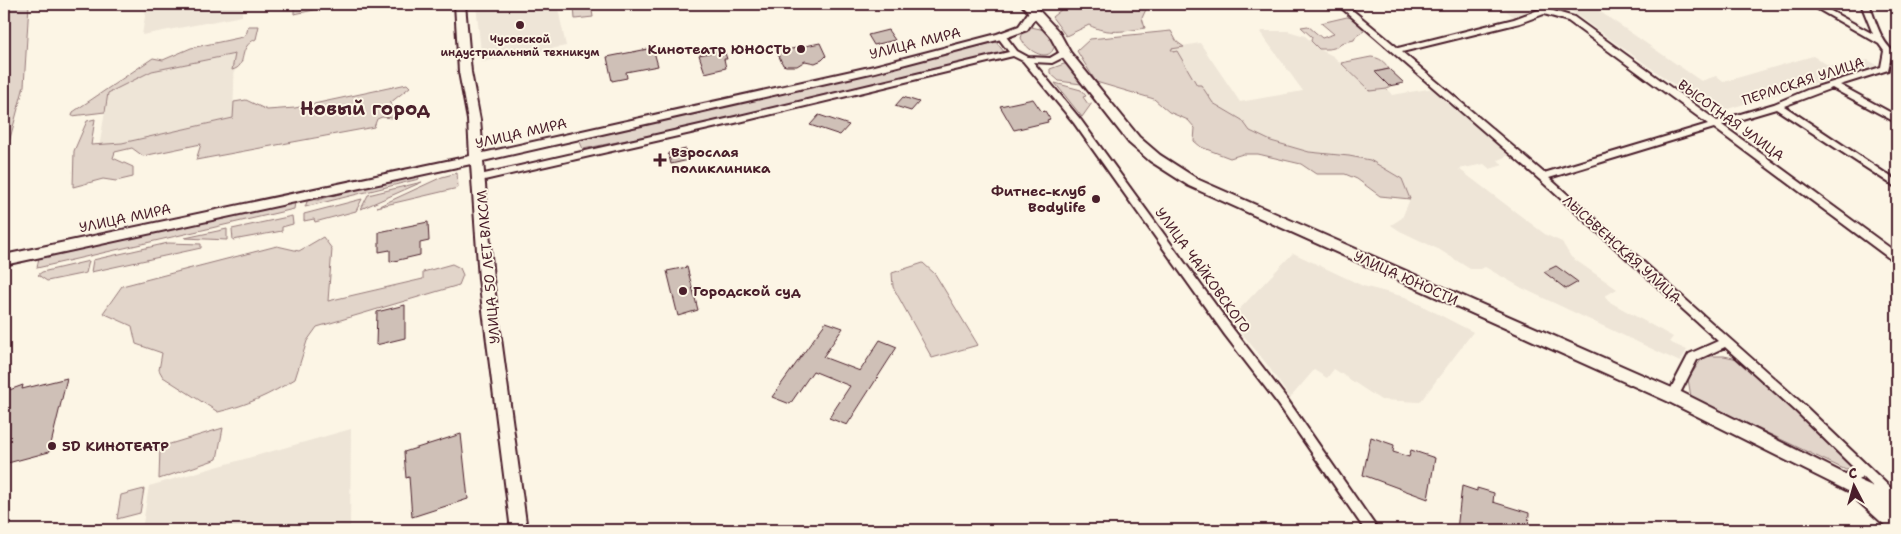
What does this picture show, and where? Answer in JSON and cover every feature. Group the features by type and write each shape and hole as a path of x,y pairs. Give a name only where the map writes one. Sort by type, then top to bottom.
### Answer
{"main road":[{"name":"УЛИЦА ЮНОСТИ","path":"1030,8 1055,35 1065,53 1134,140 1155,158 1194,183 1673,396 1841,480"},
{"name":"ЛЫСЬВЕНСКАЯ УЛИЦА","path":"1841,480 1897,503"},
{"path":"1841,480 1865,496 1897,523"}],"street":[{"name":"УЛИЦА 50 ЛЕТ ВЛКСМ","path":"460,4 465,72 474,120 480,178 486,279 519,530"},
{"name":"ЛЫСЬВЕНСКАЯ УЛИЦА","path":"1342,4 1542,177 1726,342 1855,460 1897,503"},
{"path":"1397,51 1517,21 1544,11 1551,5 1556,4"},
{"path":"1813,4 1881,42"},
{"path":"1865,4 1881,42 1888,52 1897,57"},
{"path":"1886,4 1897,7"},
{"name":"УЛИЦА МИРА","path":"4,260 478,158 875,69 1001,36 1023,28 1030,8"},
{"name":"ВЫСОТНАЯ УЛИЦА","path":"1544,11 1571,19 1897,258"},
{"name":"УЛИЦА ЧАЙКОВСКОГО","path":"1001,36 1014,53 1026,59 1077,121 1229,332 1283,402 1372,530"},
{"name":"ПЕРМСКАЯ УЛИЦА","path":"1542,177 1777,106 1810,92 1885,68 1888,52"},
{"path":"480,178 735,120 1014,53"},
{"path":"1026,59 1052,61 1065,53"},
{"path":"1834,85 1897,120"},
{"path":"1777,106 1897,185"},
{"path":"1673,396 1693,356 1726,342"},
{"path":"1841,480 1856,477 1859,473 1860,467 1855,460"},
{"path":"1888,530 1897,523"}],"shaded area":[{"path":"4,4 29,4 24,86 4,161"},
{"path":"147,4 242,4 242,16 142,35"},
{"path":"294,4 345,4 294,14"},
{"name":"Чусовской индустриальный техникум","path":"476,4 557,4 566,46 482,62"},
{"path":"591,4 593,17 575,19 574,6"},
{"path":"1077,4 1154,4 1148,5 1142,18 1145,28 1110,31 1089,25 1066,36 1052,17 1062,9"},
{"path":"1498,4 1589,4 1701,81 1716,76 1723,82 1813,56 1828,65 1841,68 1868,60 1877,65 1714,113 1565,7 1515,18"},
{"path":"1347,17 1354,18 1364,28 1364,31 1356,36 1354,40 1341,43 1331,49 1319,49 1311,41 1312,37 1301,27 1308,26 1322,38 1334,34 1321,23"},
{"path":"248,26 259,26 256,39 246,47 242,61 237,68 232,70 235,54 152,71 108,93 105,112 72,116 73,112 153,58 163,60 191,48 243,37 247,32"},
{"path":"1031,27 1045,30 1055,42 1050,53 1045,55 1034,52 1024,43 1021,38 1023,32"},
{"path":"1171,31 1177,42 1184,47 1171,49 1173,52 1177,51 1197,85 1201,85 1213,103 1242,120 1250,131 1271,141 1309,152 1370,160 1402,179 1410,199 1380,196 1357,179 1345,174 1316,174 1301,164 1258,154 1243,154 1230,158 1201,147 1194,141 1195,128 1188,120 1169,112 1154,99 1096,82 1077,51 1090,39"},
{"path":"1288,31 1305,36 1319,49 1333,56 1370,91 1387,89 1392,95 1434,88 1509,155 1498,160 1503,165 1490,169 1484,164 1459,169 1546,235 1562,242 1571,257 1617,289 1605,296 1608,301 1673,337 1669,342 1687,350 1680,362 1522,288 1485,267 1470,269 1440,250 1400,231 1391,225 1402,218 1410,199 1402,179 1370,160 1309,152 1271,141 1250,131 1242,120 1213,103 1201,85 1197,85 1177,52 1173,52 1171,48 1200,43 1240,102 1303,91 1260,32"},
{"path":"996,42 1005,53 699,125 583,149 579,140 670,116"},
{"path":"235,54 233,118 99,148 108,93 152,71"},
{"path":"1371,57 1382,60 1389,69 1375,72 1389,86 1387,89 1370,91 1341,63"},
{"path":"1064,64 1071,65 1082,81 1081,84 1059,81 1050,73 1050,69"},
{"path":"1055,83 1081,90 1086,96 1083,97 1088,104 1092,103 1082,117"},
{"path":"407,84 410,87 390,103 398,114 393,118 382,117 377,119 374,127 196,160 201,144 143,156 132,148 115,152 113,158 133,167 133,177 116,181 103,179 73,187 74,151 87,121 95,119 91,145 122,143 233,118 234,102 246,100 267,110 295,108"},
{"path":"457,173 458,188 377,207 442,177"},
{"path":"418,175 419,179 305,207 308,199 318,200"},
{"path":"422,182 361,209 368,195"},
{"path":"362,199 356,211 315,222 314,219 304,221 304,214"},
{"path":"295,202 294,209 37,268 39,257"},
{"path":"292,216 293,224 282,227 282,231 233,240 232,229"},
{"path":"227,229 227,240 185,238"},
{"path":"323,237 332,249 328,301 423,279 423,272 452,264 460,268 463,275 459,285 317,327 307,341 295,379 258,399 218,412 163,377 159,370 162,353 136,344 132,326 103,313 122,286 277,246 299,251"},
{"path":"168,243 201,244 201,248 91,272 93,260"},
{"path":"1293,253 1363,286 1405,297 1473,332 1420,402 1381,400 1334,369 1327,378 1314,370 1290,398 1266,363 1230,319"},
{"path":"89,261 86,273 47,281 38,275 42,272"},
{"path":"923,263 935,274 978,345 932,358 893,287 892,273"},
{"path":"1710,356 1738,359 1850,459 1855,467 1846,470 1691,397 1688,379 1701,360"},
{"path":"223,428 217,459 159,479 160,447"},
{"path":"351,429 350,530 142,530 149,486"},
{"path":"144,489 140,513 117,519 121,495"}],"building":[{"path":"888,30 895,40 874,45 868,35"},
{"path":"820,43 826,56 815,63 805,61 797,66 786,66 783,65 777,52"},
{"path":"653,48 658,66 626,72 627,78 612,81 607,57"},
{"path":"724,50 727,59 724,59 726,68 705,73 699,55"},
{"path":"1389,69 1404,83 1389,86 1375,72"},
{"path":"903,97 919,102 911,111 895,106"},
{"path":"1033,99 1042,112 1045,111 1050,119 1047,120 1048,122 1014,130 1000,106"},
{"path":"819,115 849,125 840,135 810,125"},
{"path":"686,149 689,160 671,164 668,153"},
{"path":"428,222 429,241 420,243 420,255 390,262 390,250 379,252 379,232"},
{"path":"1556,266 1578,282 1566,289 1544,272"},
{"name":"Городской суд","path":"687,267 698,310 678,316 667,271"},
{"path":"405,305 405,338 376,345 377,312"},
{"path":"826,322 843,328 823,357 860,371 880,340 897,347 847,425 829,418 850,386 813,371 790,404 772,397"},
{"path":"67,378 49,452 4,464 4,392 23,385 22,389"},
{"path":"461,434 468,499 412,517 409,477 406,478 404,452"},
{"path":"1371,437 1394,445 1393,452 1409,457 1411,450 1435,458 1428,499 1363,475"},
{"path":"1462,486 1477,491 1477,488 1494,493 1493,502 1529,513 1528,530 1457,530"}],"place":[{"name":"Чусовской индустриальный техникум","path":"520,25"},
{"name":"Кинотеатр ЮНОСТЬ","path":"801,49"},
{"name":"Взрослая поликлиника","path":"660,160"},
{"name":"Фитнес-клуб Bodylife","path":"1096,199"},
{"name":"Городской суд","path":"683,291"},
{"name":"5D КИНОТЕАТР","path":"52,446"}],"district":[{"name":"Новый город","path":"365,108"}]}
